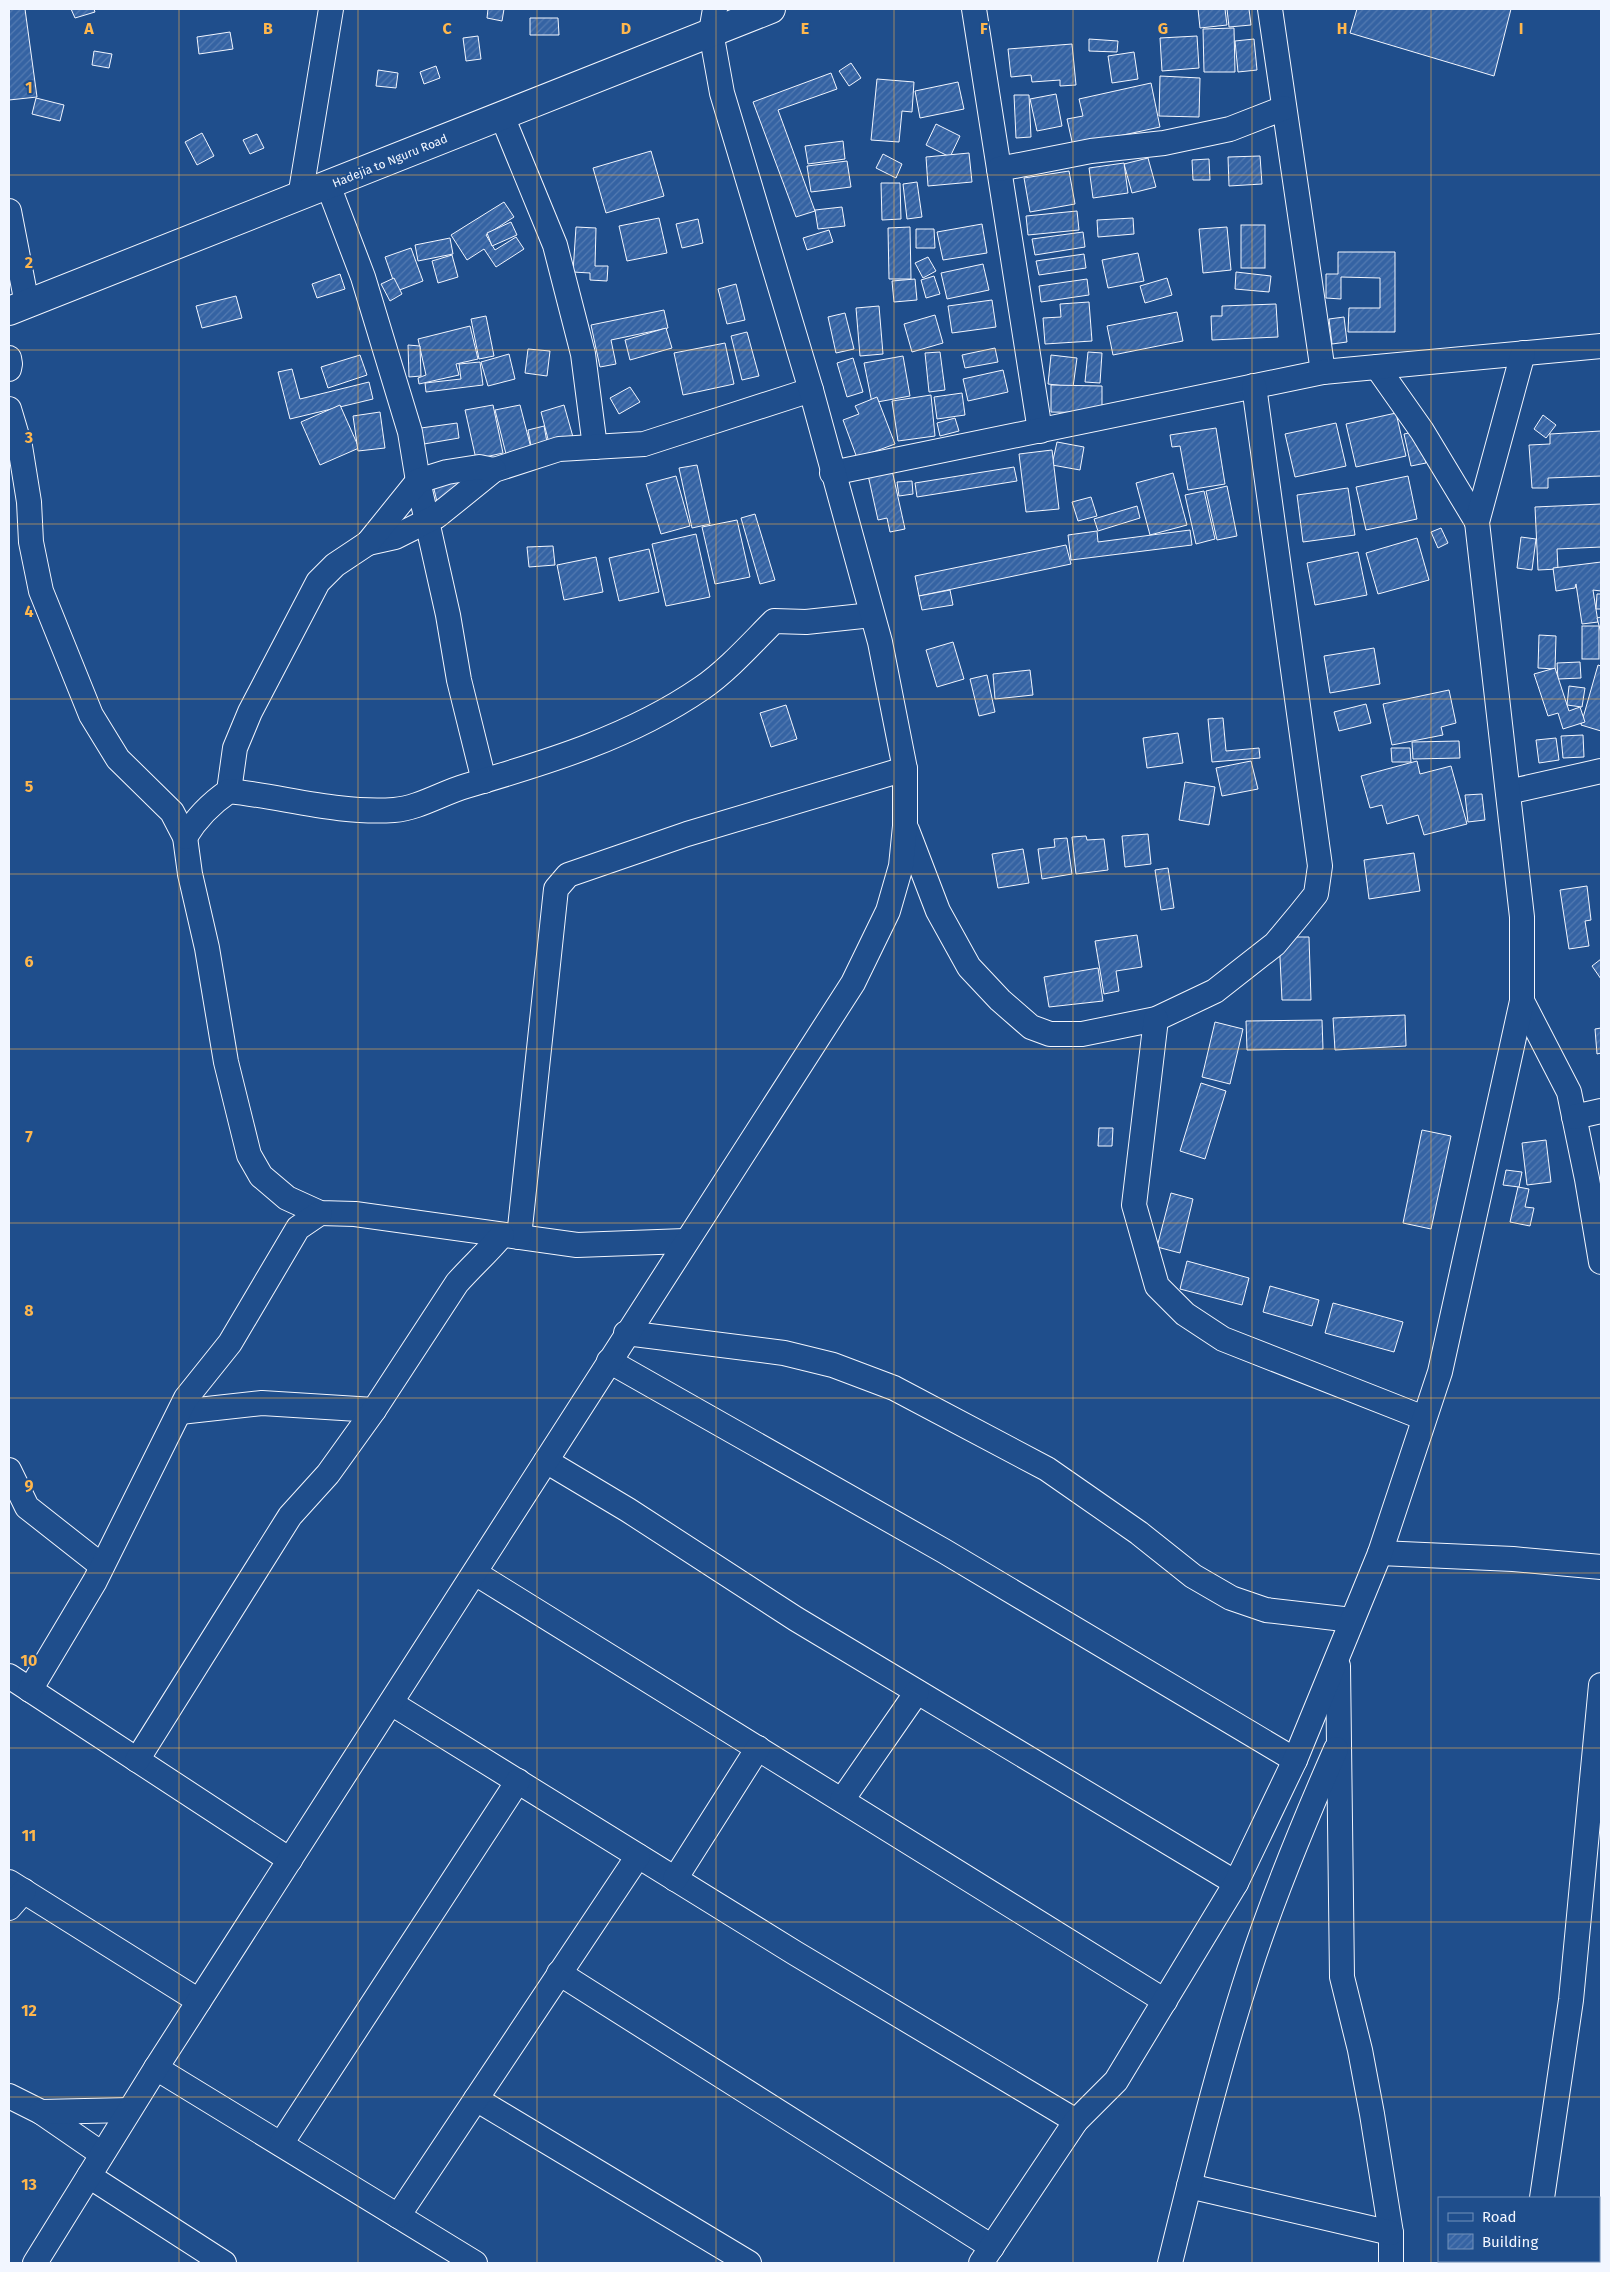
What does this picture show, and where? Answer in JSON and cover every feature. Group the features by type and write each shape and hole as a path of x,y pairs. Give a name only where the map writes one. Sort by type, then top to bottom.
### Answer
{"main road":[{"name":"Hadejia to Nguru Road","path":"18,308 502,116 713,20 771,9"}],"street":[{"path":"300,197 331,9"},
{"path":"974,9 1040,431"},
{"path":"1270,9 1323,372"},
{"path":"35,2263 156,2068 475,1573 626,1333 853,983 888,911 901,866 905,826 905,769 880,642 832,473 811,390 722,93 713,20"},
{"path":"999,169 1091,151 1164,143 1220,131 1284,108"},
{"path":"502,116 555,244 583,354 595,447"},
{"path":"328,185 363,277 410,432 418,480 448,615 459,680 484,781"},
{"path":"9,211 18,308"},
{"path":"832,473 1323,372 1601,346"},
{"path":"559,1973 986,2255 1076,2121 1116,2081 1236,1883 1296,1760 1380,1553 1424,1418 1442,1362 1522,1002 1522,917 1477,522 1523,353"},
{"path":"9,358 9,369"},
{"path":"1377,367 1422,431 1477,522"},
{"path":"905,826 938,911 969,967 1000,1000 1031,1027 1050,1034 1082,1034 1156,1019 1215,991 1274,944 1316,894 1320,866 1254,386"},
{"path":"368,543 395,537 428,520 468,492 494,470 559,449 644,444 811,390"},
{"path":"9,409 20,446 29,502 31,542 41,591 91,715 118,759 172,812 185,837 190,874 207,948 226,1062 249,1155 261,1176 287,1198 320,1213 355,1214 577,1245 686,1241"},
{"path":"230,790 235,748 246,721 318,582 335,565 368,543 418,480 448,472 479,468 494,470"},
{"path":"185,837 196,818 210,804 230,790 363,811 397,810 533,766 621,734 673,707 704,687 774,621 806,622 872,615"},
{"path":"137,1760 290,1516 328,1474 374,1410 457,1283 472,1266 511,1236 556,889 568,875 678,837 905,769"},
{"path":"1508,792 1601,772"},
{"path":"1522,1002 1568,1092 1601,1262"},
{"path":"1156,1019 1134,1205 1157,1286 1185,1314 1222,1339 1424,1418"},
{"path":"1574,1117 1601,1111"},
{"path":"30,1690 102,1566 186,1398 230,1342 298,1228 320,1213"},
{"path":"626,1333 784,1353 833,1365 894,1388 1048,1469 1139,1533 1193,1576 1231,1598 1266,1610 1352,1620"},
{"path":"609,1361 944,1551 1296,1760"},
{"path":"180,1412 262,1403 374,1410"},
{"path":"546,1461 628,1510 796,1619 1236,1883"},
{"path":"9,1470 27,1507 102,1566"},
{"path":"1380,1553 1513,1559 1601,1567"},
{"path":"475,1573 1165,2001"},
{"path":"1337,1657 1342,1977 1360,2050 1391,2233 1391,2263"},
{"path":"9,1676 290,1860"},
{"path":"1542,2197 1571,2000 1601,1685"},
{"path":"842,1800 917,1692"},
{"path":"391,1703 795,1953 1076,2121"},
{"path":"1170,2263 1215,2084 1249,1970 1304,1822 1339,1741"},
{"path":"675,1879 758,1748"},
{"path":"281,2144 518,1781"},
{"path":"398,2216 638,1856"},
{"path":"14,1894 199,2002"},
{"path":"156,2068 476,2263"},
{"path":"9,2096 40,2112 102,2154"},
{"path":"476,2099 749,2263"},
{"path":"40,2112 130,2110"},
{"path":"89,2176 224,2263"},
{"path":"1189,2186 1391,2233"}],"building":[{"path":"9,9 25,9 37,97 9,100"},
{"path":"71,9 94,9 95,12 75,18"},
{"path":"488,9 504,9 502,21 487,18"},
{"path":"1198,9 1225,9 1227,25 1200,28"},
{"path":"1227,9 1249,9 1251,25 1229,27"},
{"path":"1357,9 1511,9 1494,76 1350,33"},
{"path":"530,18 558,18 559,35 530,35"},
{"path":"1234,28 1235,72 1204,72 1203,29"},
{"path":"230,32 233,49 199,54 197,37"},
{"path":"478,36 481,59 466,61 463,38"},
{"path":"1197,36 1199,68 1162,71 1160,38"},
{"path":"1089,39 1118,41 1117,52 1089,51"},
{"path":"1254,39 1257,70 1238,72 1235,41"},
{"path":"1072,44 1076,85 1060,86 1060,80 1032,82 1031,75 1011,77 1008,49"},
{"path":"94,51 112,54 109,68 92,65"},
{"path":"1134,52 1138,79 1112,83 1108,56"},
{"path":"851,63 861,78 849,86 839,71"},
{"path":"436,66 440,78 424,84 420,72"},
{"path":"378,70 398,73 396,88 376,86"},
{"path":"831,73 837,89 778,110 815,211 796,217 753,102"},
{"path":"1160,76 1200,78 1199,117 1159,116"},
{"path":"877,79 914,82 912,112 902,111 899,142 871,140"},
{"path":"958,82 964,109 920,118 915,91"},
{"path":"1151,83 1160,127 1073,146 1067,119 1083,116 1079,99"},
{"path":"1056,94 1062,126 1037,131 1030,99"},
{"path":"1014,95 1029,95 1031,137 1016,138"},
{"path":"36,98 64,105 60,121 32,114"},
{"path":"936,124 960,136 950,157 926,145"},
{"path":"202,133 214,156 197,165 185,142"},
{"path":"257,134 264,148 250,154 243,140"},
{"path":"843,141 845,159 808,164 805,146"},
{"path":"651,151 664,196 606,213 593,168"},
{"path":"969,153 972,182 928,186 926,157"},
{"path":"883,154 902,164 896,178 876,168"},
{"path":"1260,156 1262,184 1229,186 1228,157"},
{"path":"1148,158 1156,187 1132,193 1124,164"},
{"path":"1209,159 1210,180 1193,180 1192,160"},
{"path":"847,161 851,187 811,192 807,166"},
{"path":"1124,163 1128,193 1093,198 1089,168"},
{"path":"1069,171 1075,204 1030,212 1024,178"},
{"path":"917,182 922,217 907,219 903,184"},
{"path":"881,183 900,183 901,219 882,220"},
{"path":"504,202 514,217 486,235 495,250 516,237 524,249 496,267 484,249 467,260 451,235"},
{"path":"842,207 845,226 818,229 815,210"},
{"path":"1077,211 1079,230 1028,235 1026,216"},
{"path":"659,218 667,253 627,261 619,226"},
{"path":"1133,218 1134,234 1098,237 1097,220"},
{"path":"698,219 703,243 682,248 676,224"},
{"path":"511,222 517,235 492,246 487,233"},
{"path":"982,224 987,253 943,260 937,232"},
{"path":"1241,225 1265,225 1265,268 1241,268"},
{"path":"576,227 596,228 595,266 608,266 607,281 590,280 590,273 573,272"},
{"path":"910,227 911,279 889,279 888,228"},
{"path":"1227,227 1231,270 1203,273 1199,229"},
{"path":"916,229 934,229 935,248 916,248"},
{"path":"829,230 833,242 807,250 803,238"},
{"path":"1083,232 1085,247 1035,255 1032,239"},
{"path":"450,238 453,254 418,261 415,245"},
{"path":"411,248 423,281 397,291 385,257"},
{"path":"1338,252 1395,252 1395,332 1348,332 1349,308 1380,308 1380,278 1341,277 1341,299 1326,298 1326,274 1338,274"},
{"path":"1138,253 1144,281 1108,288 1102,260"},
{"path":"1084,254 1086,268 1039,275 1036,261"},
{"path":"452,255 458,277 438,283 432,261"},
{"path":"928,257 936,271 923,278 915,263"},
{"path":"983,264 989,290 947,299 941,273"},
{"path":"1236,272 1271,276 1269,292 1235,289"},
{"path":"340,274 345,289 317,298 312,284"},
{"path":"934,276 940,294 926,298 921,280"},
{"path":"394,278 402,294 390,301 381,284"},
{"path":"1167,278 1172,295 1145,303 1140,286"},
{"path":"915,279 917,300 894,302 892,281"},
{"path":"1087,279 1089,295 1041,302 1039,286"},
{"path":"736,284 745,320 727,324 718,289"},
{"path":"236,296 242,318 202,328 196,306"},
{"path":"992,300 996,327 952,333 948,306"},
{"path":"1089,302 1092,341 1045,344 1043,318 1061,317 1060,304"},
{"path":"1276,304 1278,337 1212,340 1211,316 1222,316 1222,306"},
{"path":"879,306 883,354 860,356 856,308"},
{"path":"664,310 668,328 611,340 616,364 600,367 591,325"},
{"path":"1177,312 1183,341 1113,355 1107,326"},
{"path":"845,313 854,349 836,353 828,317"},
{"path":"935,315 943,343 912,352 904,324"},
{"path":"486,316 494,356 479,359 471,319"},
{"path":"1344,317 1347,342 1332,344 1329,319"},
{"path":"470,326 478,359 456,364 459,375 419,384 418,378 426,375 418,339"},
{"path":"666,328 672,348 630,360 625,340"},
{"path":"747,332 759,376 742,380 731,336"},
{"path":"725,343 734,384 683,395 674,353"},
{"path":"408,345 420,346 421,376 409,377"},
{"path":"995,348 998,362 965,368 962,355"},
{"path":"528,349 550,351 547,376 525,373"},
{"path":"940,352 945,390 929,392 925,353"},
{"path":"1088,352 1102,353 1100,383 1085,382"},
{"path":"509,354 515,379 488,386 481,362"},
{"path":"360,355 367,375 328,388 321,367"},
{"path":"1051,355 1077,358 1073,387 1048,384"},
{"path":"903,356 910,396 872,403 864,363"},
{"path":"853,358 863,392 847,397 837,363"},
{"path":"480,362 483,385 426,392 425,383 461,379 459,364"},
{"path":"292,369 300,399 369,382 373,399 290,419 278,372"},
{"path":"1003,370 1008,392 968,401 963,379"},
{"path":"1051,385 1102,386 1102,413 1051,412"},
{"path":"630,387 640,402 619,414 610,398"},
{"path":"962,393 965,415 937,419 934,397"},
{"path":"931,395 935,436 898,441 892,401"},
{"path":"877,397 895,444 857,458 843,420 859,414 855,406"},
{"path":"340,405 359,448 320,465 301,422"},
{"path":"493,405 503,453 476,459 465,410"},
{"path":"520,405 531,448 506,454 495,410"},
{"path":"564,405 573,437 549,443 541,412"},
{"path":"380,412 385,448 358,451 353,416"},
{"path":"1396,413 1406,456 1356,467 1346,424"},
{"path":"1543,415 1556,425 1546,438 1534,429"},
{"path":"955,418 959,431 940,436 937,423"},
{"path":"457,423 459,438 424,444 421,428"},
{"path":"1336,423 1346,466 1295,477 1285,434"},
{"path":"544,426 547,442 531,446 528,430"},
{"path":"1216,428 1225,484 1188,490 1180,446 1172,447 1170,435"},
{"path":"1418,431 1426,463 1411,466 1404,434"},
{"path":"1601,431 1601,476 1548,478 1548,488 1532,488 1529,445 1550,444 1550,434"},
{"path":"1057,442 1084,447 1080,470 1052,465"},
{"path":"1052,450 1059,509 1026,512 1019,454"},
{"path":"697,465 710,524 692,528 679,468"},
{"path":"1014,467 1017,481 917,497 915,483"},
{"path":"466,469 471,494 437,502 431,476"},
{"path":"892,470 905,529 890,532 887,518 878,520 868,475"},
{"path":"1173,473 1187,525 1150,535 1136,483"},
{"path":"676,476 690,526 661,534 646,484"},
{"path":"1408,476 1417,519 1366,530 1356,487"},
{"path":"912,481 913,494 899,496 897,482"},
{"path":"1227,486 1237,536 1217,540 1206,491"},
{"path":"1348,488 1355,535 1303,542 1297,495"},
{"path":"1204,491 1215,539 1196,544 1185,495"},
{"path":"1091,497 1097,516 1078,521 1072,502"},
{"path":"1601,504 1601,547 1557,549 1558,569 1538,570 1535,507"},
{"path":"1137,506 1140,518 1098,531 1094,519"},
{"path":"755,514 775,580 760,584 741,518"},
{"path":"737,520 750,577 715,584 702,527"},
{"path":"1441,528 1448,543 1438,548 1431,532"},
{"path":"1190,530 1192,545 1071,560 1068,535 1097,531 1098,542"},
{"path":"696,534 710,597 666,606 652,544"},
{"path":"1521,537 1536,539 1532,570 1517,568"},
{"path":"1417,538 1429,580 1378,594 1366,553"},
{"path":"1066,545 1071,564 919,596 915,576"},
{"path":"553,546 555,565 529,567 527,547"},
{"path":"649,549 659,592 619,601 609,558"},
{"path":"1358,552 1367,595 1315,605 1307,563"},
{"path":"596,557 603,592 564,600 557,565"},
{"path":"1601,562 1601,591 1593,590 1598,622 1582,624 1576,584 1575,588 1556,591 1553,568"},
{"path":"950,590 953,605 922,610 919,596"},
{"path":"1597,594 1601,594 1601,609 1596,609"},
{"path":"1601,617 1601,633 1597,618"},
{"path":"1582,626 1599,626 1599,659 1582,659"},
{"path":"1539,635 1556,636 1555,669 1538,668"},
{"path":"953,642 964,679 937,687 926,650"},
{"path":"1374,648 1380,684 1330,693 1324,656"},
{"path":"1580,662 1581,678 1558,679 1557,663"},
{"path":"1598,665 1601,666 1601,731 1581,725"},
{"path":"1555,668 1569,711 1580,707 1585,722 1563,729 1558,713 1548,716 1534,674"},
{"path":"1030,670 1033,695 995,699 993,674"},
{"path":"987,675 995,712 979,716 970,679"},
{"path":"1569,686 1585,688 1582,707 1567,705"},
{"path":"1449,690 1456,723 1441,727 1443,735 1392,745 1383,704"},
{"path":"1366,704 1371,723 1339,731 1334,712"},
{"path":"786,705 797,739 771,747 760,713"},
{"path":"1223,718 1226,751 1259,748 1260,758 1212,762 1208,719"},
{"path":"1178,733 1183,763 1147,768 1143,738"},
{"path":"1583,735 1584,757 1563,758 1561,736"},
{"path":"1556,738 1559,760 1539,763 1536,740"},
{"path":"1459,741 1460,758 1413,759 1412,742"},
{"path":"1391,748 1410,748 1411,762 1392,762"},
{"path":"1251,761 1258,789 1222,796 1216,768"},
{"path":"1417,761 1420,774 1451,766 1467,824 1424,835 1418,815 1387,824 1382,805 1370,808 1361,776"},
{"path":"1185,782 1215,787 1209,825 1179,820"},
{"path":"1482,794 1485,820 1468,822 1465,795"},
{"path":"1148,834 1151,864 1125,867 1122,836"},
{"path":"1086,836 1087,840 1104,839 1108,870 1076,874 1072,837"},
{"path":"1067,838 1072,874 1042,879 1038,849 1055,847 1054,839"},
{"path":"1023,849 1029,883 998,888 992,854"},
{"path":"1414,853 1420,891 1369,899 1364,860"},
{"path":"1168,868 1174,908 1161,910 1155,870"},
{"path":"1587,886 1591,920 1585,921 1589,946 1569,949 1560,890"},
{"path":"1137,935 1142,967 1116,971 1119,991 1104,994 1095,941"},
{"path":"1279,937 1309,937 1311,1000 1282,1000"},
{"path":"1601,959 1601,979 1592,966"},
{"path":"1098,968 1103,1001 1049,1007 1044,977"},
{"path":"1405,1015 1406,1046 1335,1050 1333,1018"},
{"path":"1322,1020 1323,1049 1247,1050 1246,1021"},
{"path":"1215,1022 1243,1029 1230,1084 1202,1077"},
{"path":"1601,1028 1601,1053 1597,1054 1595,1029"},
{"path":"1201,1083 1226,1091 1205,1159 1180,1151"},
{"path":"1099,1128 1113,1128 1112,1146 1098,1146"},
{"path":"1422,1130 1451,1136 1431,1229 1403,1223"},
{"path":"1546,1140 1551,1182 1527,1185 1522,1143"},
{"path":"1506,1170 1522,1172 1519,1187 1503,1185"},
{"path":"1518,1187 1529,1189 1525,1207 1534,1208 1530,1226 1510,1222"},
{"path":"1171,1193 1193,1199 1180,1253 1157,1247"},
{"path":"1187,1261 1249,1278 1242,1305 1180,1289"},
{"path":"1270,1286 1319,1300 1312,1326 1263,1312"},
{"path":"1333,1303 1403,1322 1394,1352 1325,1333"}]}
